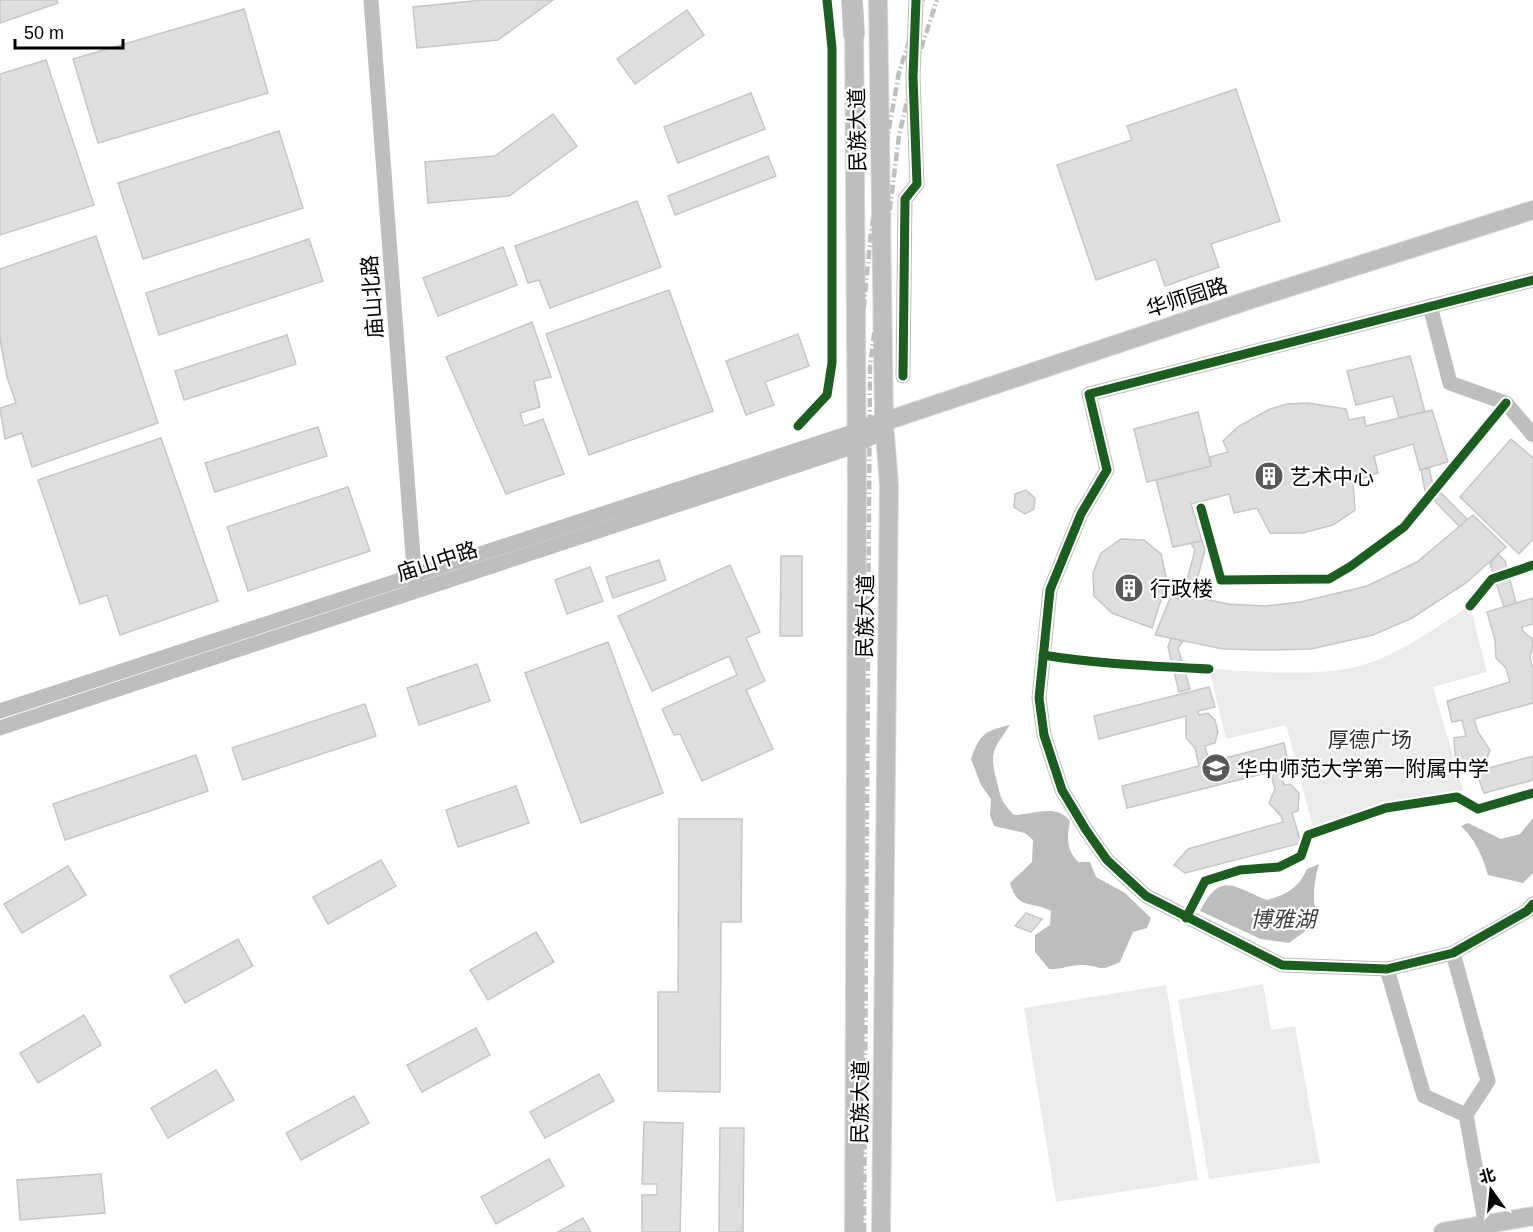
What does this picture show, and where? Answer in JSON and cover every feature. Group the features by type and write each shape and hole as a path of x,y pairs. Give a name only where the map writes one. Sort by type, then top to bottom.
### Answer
{"highway":[{"path":"853,0 854,34"}],"main road":[{"name":"民族大道","path":"878,0 884,426 889,485 881,1232"},
{"name":"民族大道","path":"854,34 856,438 854,1232"},
{"name":"华师园路","path":"856,438 884,426 1249,300 1530,209"},
{"path":"1500,1229 1533,1216"},
{"path":"1443,1232 1533,1226"}],"street":[{"name":"庙山北路","path":"371,0 415,583"},
{"path":"903,376 905,199 917,184 913,77 916,0"},
{"path":"1533,280 1089,394 1107,471 1081,514 1050,590 1039,698 1044,735 1062,790 1107,860 1146,896 1282,965 1387,969 1454,953 1527,911 1533,904"},
{"path":"1430,306 1450,382 1506,403 1533,435"},
{"name":"庙山中路","path":"0,728 415,583 856,438"},
{"name":"庙山中路","path":"0,711 415,583"},
{"path":"1454,953 1488,1081 1466,1115"},
{"path":"1387,969 1424,1096 1466,1115 1500,1229"}],"green space":[{"name":"厚德广场","path":"1470,606 1487,672 1433,687 1463,790 1314,831 1286,725 1226,739 1209,669 1298,673 1351,668 1398,651"},
{"path":"1263,984 1271,1030 1295,1026 1320,1163 1209,1179 1178,1000"},
{"path":"1166,985 1198,1180 1056,1202 1024,1008"}],"water":[{"path":"1010,725 996,746 993,757 1002,800 1006,806 1014,815 1051,811 1064,816 1070,821 1069,848 1078,862 1090,862 1096,877 1125,893 1151,918 1147,928 1133,932 1120,962 1103,968 1079,965 1049,969 1035,952 1035,935 1050,925 1051,911 1021,901 1013,892 1010,883 1032,862 1033,840 1025,833 994,826 990,815 991,799 981,785 971,759 977,744 984,735 994,729"},
{"path":"1533,818 1533,873 1523,883 1488,875 1478,849 1461,826 1468,823 1501,839 1520,834"},
{"name":"博雅湖","path":"1319,864 1314,893 1318,922 1289,943 1261,939 1200,911 1208,898 1221,886 1236,887 1267,900 1291,890 1307,869"}],"building":[{"path":"0,0 57,0 58,3 0,23"},
{"path":"483,0 553,0 498,40 417,48 413,7"},
{"path":"244,9 268,93 98,143 73,59"},
{"path":"687,10 704,35 635,84 617,59"},
{"path":"46,60 94,205 0,235 0,74"},
{"path":"1236,89 1280,221 1211,244 1219,267 1165,286 1156,259 1096,280 1057,165 1132,140 1127,126"},
{"path":"751,93 765,129 678,163 664,127"},
{"path":"553,114 577,146 509,196 428,203 425,162 495,156"},
{"path":"279,131 303,208 143,259 118,183"},
{"path":"768,156 776,176 675,215 668,196"},
{"path":"637,201 661,267 550,308 539,280 528,283 515,246"},
{"path":"96,236 158,423 32,467 22,433 5,439 0,408 16,403 7,377 0,339 0,269"},
{"path":"309,239 323,281 159,335 146,293"},
{"path":"503,247 517,285 438,316 423,278"},
{"path":"669,290 713,411 589,455 546,334"},
{"path":"532,322 551,377 534,381 540,407 520,413 524,426 543,419 564,474 506,494 446,357"},
{"path":"798,334 809,366 765,382 774,405 746,415 726,361"},
{"path":"287,335 296,364 184,400 175,371"},
{"path":"1410,356 1425,412 1399,418 1393,396 1356,405 1347,371"},
{"name":"艺术中心","path":"1308,403 1346,409 1349,420 1364,417 1366,426 1432,410 1448,462 1420,470 1413,444 1374,456 1378,473 1353,482 1355,510 1333,525 1302,533 1270,533 1257,508 1234,513 1229,494 1191,504 1202,541 1173,547 1156,480 1211,466 1210,457 1228,452 1223,441 1239,426 1270,409 1287,404"},
{"path":"1198,412 1211,466 1147,482 1134,429"},
{"path":"318,427 327,456 215,492 205,463"},
{"path":"161,438 218,601 120,635 107,595 80,604 38,480"},
{"path":"1511,439 1533,458 1533,539 1519,554 1460,497"},
{"path":"1429,468 1433,485 1467,519 1460,527 1425,491 1421,470"},
{"path":"348,487 370,551 248,591 227,527"},
{"path":"1026,490 1035,498 1034,509 1025,514 1014,507 1015,494"},
{"path":"1473,515 1506,547 1466,583 1412,618 1373,635 1311,649 1265,650 1223,649 1155,635 1171,596 1179,599 1181,590 1191,596 1228,604 1265,606 1300,602 1367,586 1417,562"},
{"name":"行政楼","path":"1121,539 1144,540 1161,554 1167,581 1152,628 1112,613 1094,596 1093,573 1101,553"},
{"path":"1202,541 1205,550 1194,591 1185,588 1195,550 1191,543"},
{"path":"1498,554 1505,561 1516,603 1504,607 1490,564"},
{"path":"781,556 802,556 802,636 780,636"},
{"path":"659,560 666,580 613,598 606,577"},
{"path":"730,565 760,632 746,638 765,681 746,690 773,749 702,781 680,734 674,735 662,709 737,675 729,656 652,691 618,616"},
{"path":"590,567 603,601 567,614 555,580"},
{"path":"1533,598 1533,624 1522,627 1532,639 1533,644 1530,658 1533,669 1533,703 1474,719 1478,732 1490,750 1486,761 1489,768 1533,756 1533,780 1484,793 1473,764 1463,767 1455,756 1454,738 1466,736 1462,720 1452,722 1447,701 1510,682 1506,668 1496,658 1495,640 1487,612"},
{"path":"1171,638 1183,641 1178,648 1190,689 1179,692 1168,647"},
{"path":"608,642 663,793 581,823 525,673"},
{"path":"477,664 490,701 419,725 407,688"},
{"path":"1209,687 1215,707 1198,711 1199,715 1208,713 1215,720 1218,732 1215,743 1205,746 1209,762 1284,743 1289,766 1280,769 1284,785 1290,784 1299,793 1298,811 1292,813 1301,843 1185,873 1174,865 1188,849 1283,822 1281,816 1269,803 1275,789 1270,772 1127,808 1122,786 1199,766 1195,748 1186,738 1186,716 1099,739 1094,716"},
{"path":"365,704 376,736 243,780 232,748"},
{"path":"196,755 208,791 65,840 53,804"},
{"path":"516,786 529,823 458,847 446,810"},
{"path":"679,819 742,819 741,922 721,922 720,1092 658,1091 658,992 678,992"},
{"path":"381,860 396,886 328,924 313,897"},
{"path":"68,866 86,895 22,933 4,904"},
{"path":"1026,913 1042,919 1031,932 1015,926"},
{"path":"536,932 554,962 488,1000 470,970"},
{"path":"238,939 253,966 185,1003 170,976"},
{"path":"84,1015 101,1045 38,1083 20,1053"},
{"path":"476,1028 490,1055 422,1092 407,1065"},
{"path":"216,1070 234,1100 168,1138 151,1108"},
{"path":"599,1074 614,1101 545,1138 530,1112"},
{"path":"354,1096 369,1123 301,1160 286,1133"},
{"path":"644,1122 683,1123 680,1232 642,1232 642,1195 657,1195 657,1184 642,1184"},
{"path":"720,1128 744,1128 743,1232 719,1232"},
{"path":"549,1159 564,1186 496,1224 481,1197"},
{"path":"101,1174 105,1213 20,1220 17,1180"},
{"path":"583,1218 591,1232 558,1232"}],"railway":[{"path":"854,1232 859,357 871,232 899,72 923,0"},
{"path":"864,1232 870,366 899,136 915,67 937,0"}],"cycle path":[{"path":"798,426 827,395 832,363 832,48 827,0"},
{"path":"903,376 905,199 917,184 913,77 916,0"},
{"path":"1533,280 1089,394 1107,470 1081,514 1050,590 1039,698 1044,735 1062,790 1107,860 1146,896 1282,965 1387,969 1453,953 1527,911 1533,904"},
{"path":"1201,508 1221,580 1329,579 1351,566 1404,527 1506,403"},
{"path":"1470,606 1492,579 1533,565"},
{"path":"1043,655 1104,663 1209,669"},
{"path":"1186,918 1205,881 1240,870 1279,867 1301,856 1308,835 1386,808 1457,797 1478,809 1533,793"}],"place":[{"name":"艺术中心","path":"1269,476"},
{"name":"行政楼","path":"1129,588"},
{"name":"华中师范大学第一附属中学","path":"1216,768"}]}
